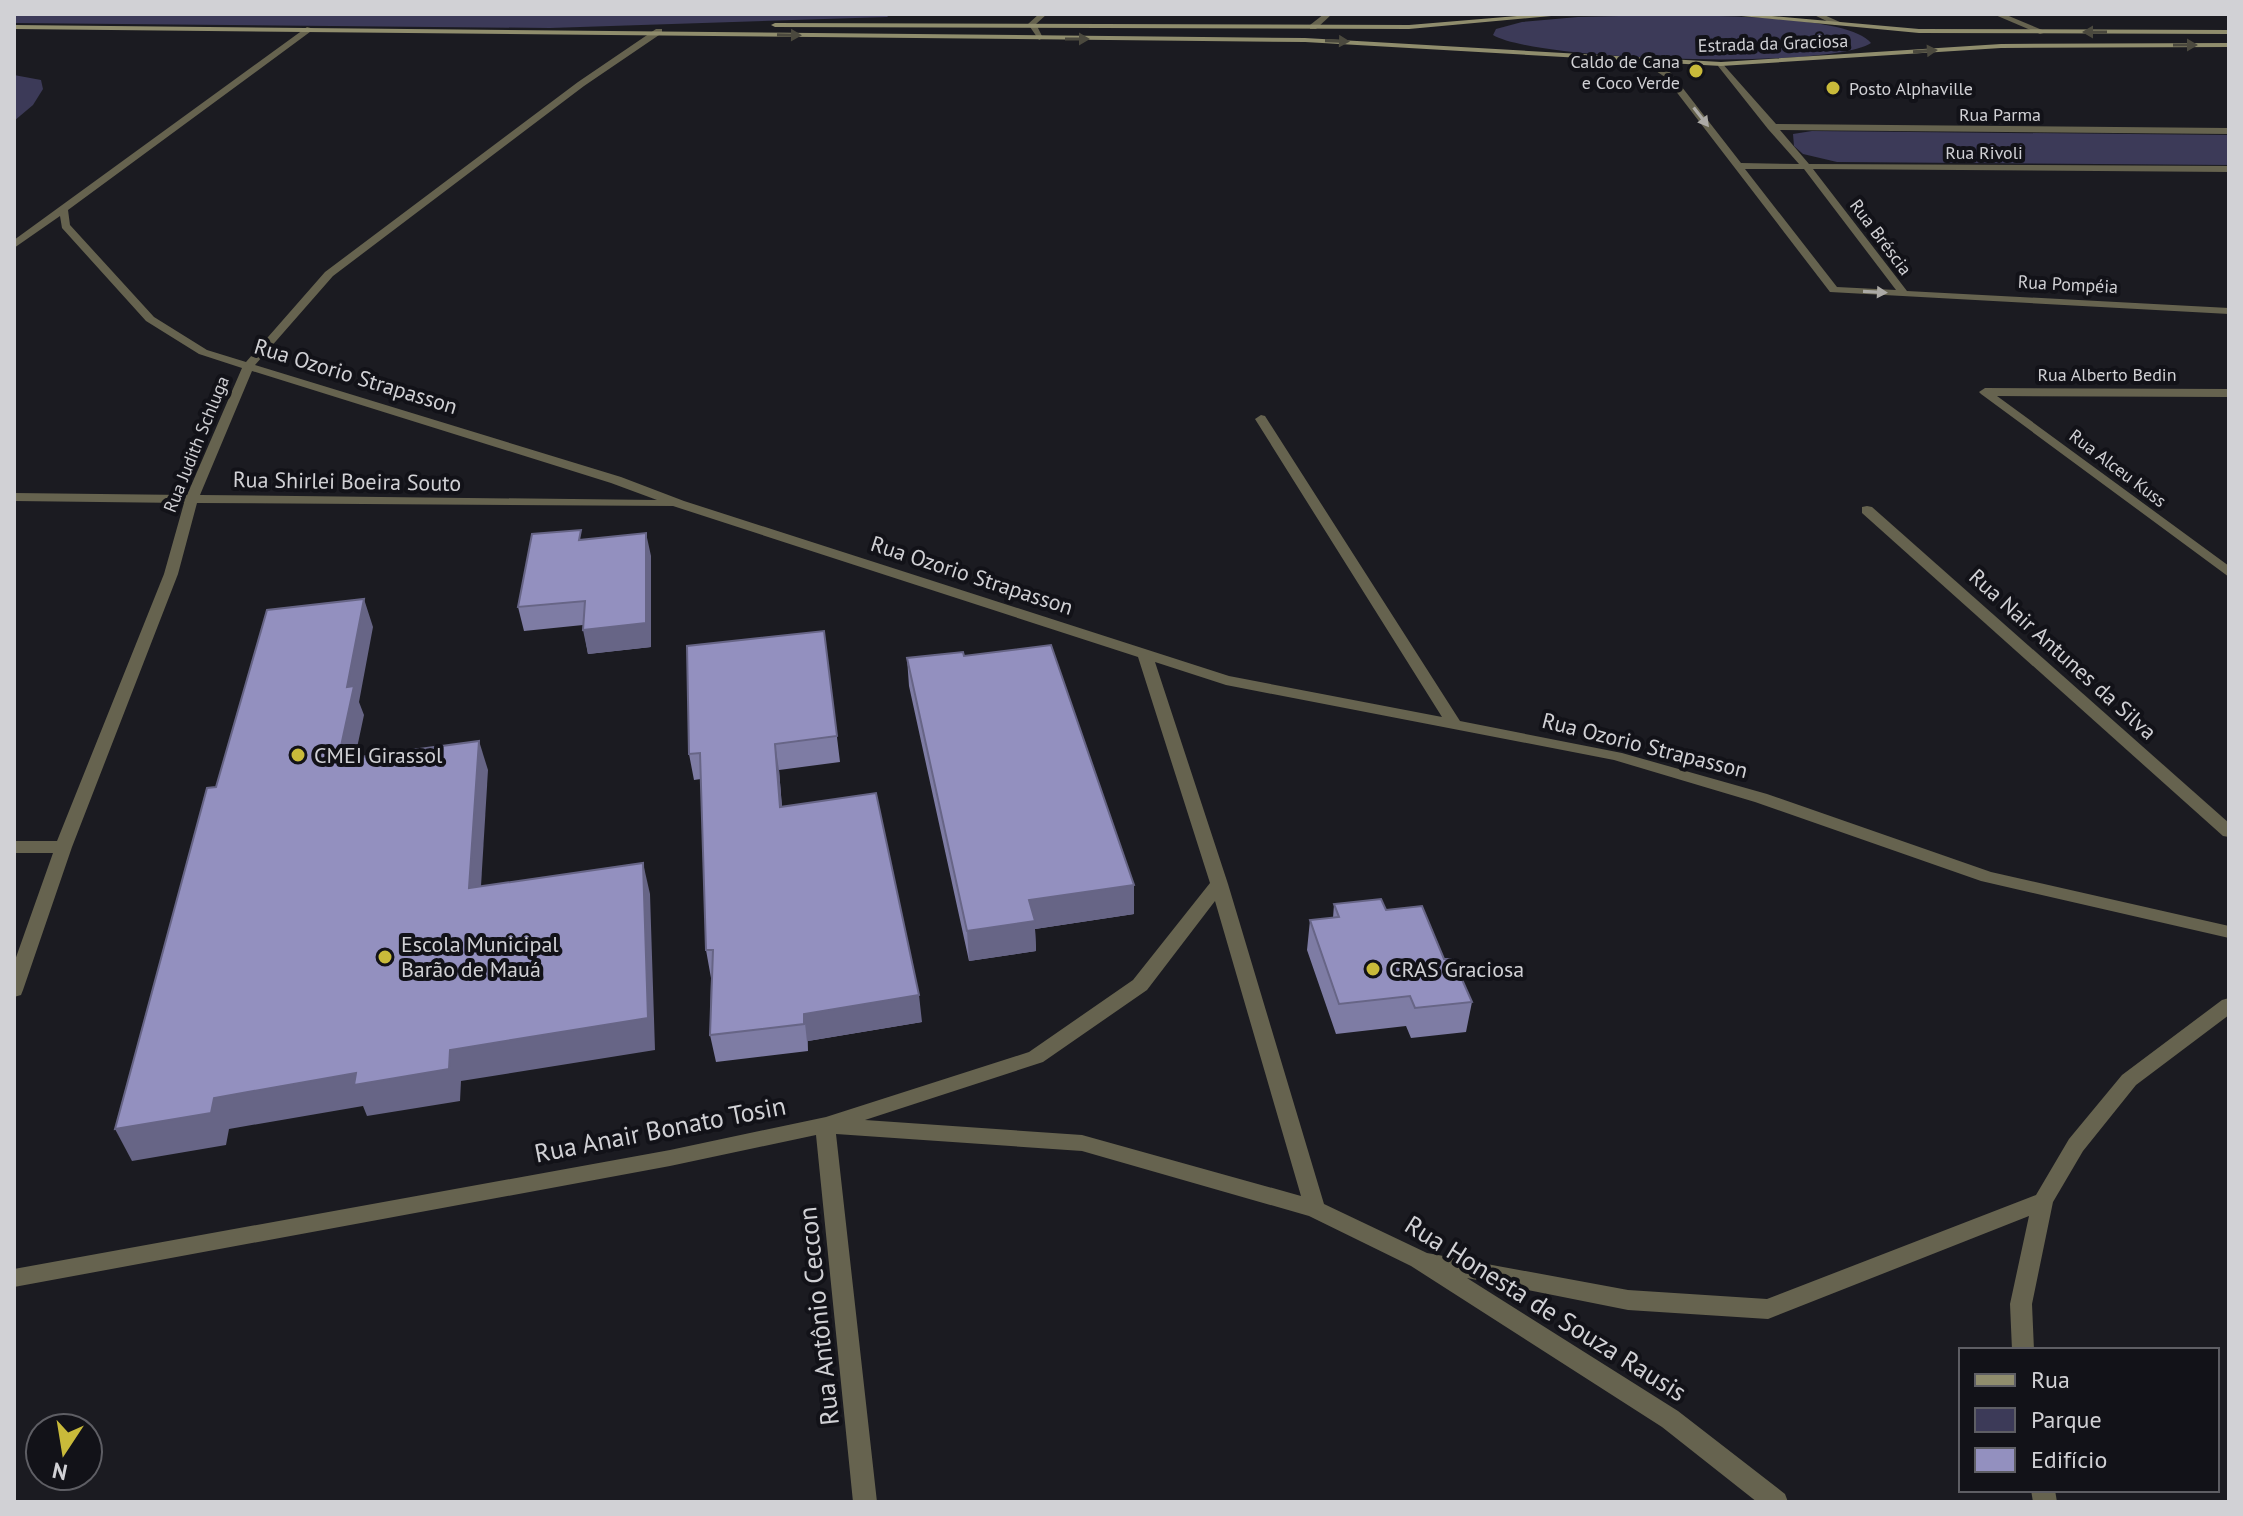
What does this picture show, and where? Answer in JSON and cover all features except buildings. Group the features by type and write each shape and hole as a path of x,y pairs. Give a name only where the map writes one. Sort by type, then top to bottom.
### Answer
{"main road":[{"name":"Estrada da Graciosa","path":"657,32 814,23 1428,27 1569,14"},
{"name":"Estrada da Graciosa","path":"1725,14 1858,26 2043,32 2229,32"},
{"path":"1496,21 1479,27 1478,37 1545,54"},
{"path":"1847,56 1873,48 1874,39 1858,26"},
{"name":"Estrada da Graciosa","path":"14,27 1334,40 1721,64 2001,46 2229,45"}],"street":[{"path":"1039,38 1032,24 1043,14"},
{"path":"1313,27 1328,14"},
{"path":"1816,14 1838,23"},
{"path":"1997,14 2043,32"},
{"path":"14,245 65,212 310,29"},
{"name":"Rua Judith Schluga","path":"14,990 63,847 171,574 192,499 248,366 329,274 581,84 657,32"},
{"name":"Rua Bréscia","path":"1647,61 1668,75 1834,290 1904,294"},
{"name":"Rua Bréscia","path":"1721,64 1807,167 1904,294"},
{"name":"Rua Parma","path":"1771,127 2229,131"},
{"name":"Rua Rivoli","path":"1738,166 2229,169"},
{"name":"Rua Ozorio Strapasson","path":"65,212 65,226 150,319 203,352 616,480 679,504 1226,680 1616,756 1761,798 1987,877 2229,932"},
{"name":"Rua Pompéia","path":"1904,294 2229,311"},
{"name":"Rua Alberto Bedin","path":"1985,392 2223,393"},
{"name":"Rua Alceu Kuss","path":"1985,392 2229,573"},
{"path":"2223,393 2229,400"},
{"path":"1261,419 1455,725"},
{"name":"Rua Shirlei Boeira Souto","path":"14,497 679,504"},
{"name":"Rua Nair Antunes da Silva","path":"1867,510 2229,832"},
{"path":"1145,654 1219,884 1315,1209"},
{"path":"14,847 63,847"},
{"path":"825,1125 1036,1057 1140,985 1219,884"},
{"path":"2023,1348 2021,1304 2043,1201 2076,1145 2129,1080 2229,1005"},
{"name":"Rua Anair Bonato Tosin","path":"14,1278 670,1158 825,1125 1082,1143 1315,1209"},
{"name":"Rua Antônio Ceccon","path":"825,1125 865,1502"},
{"path":"1419,1259 1628,1300 1768,1309 2043,1201"},
{"name":"Rua Honesta de Souza Rausis","path":"1315,1209 1419,1259 1670,1419 1776,1502"}],"green space":[{"path":"14,14 891,14 887,17 550,28 14,23"},
{"path":"1660,15 1772,18 1805,22 1857,34 1871,43 1845,51 1801,57 1683,59 1564,51 1520,44 1493,35 1496,29 1522,22"},
{"path":"14,75 41,80 43,89 33,105 14,121"},
{"path":"1812,131 2229,135 2229,165 1837,162 1803,154 1794,146 1793,134"}],"place":[{"name":"Caldo de Cana e Coco Verde","path":"1696,71"},
{"name":"Posto Alphaville","path":"1833,88"},
{"name":"CMEI Girassol","path":"298,755"},
{"name":"Escola Municipal Barão de Mauá","path":"385,957"},
{"name":"CRAS Graciosa","path":"1373,969"}]}
